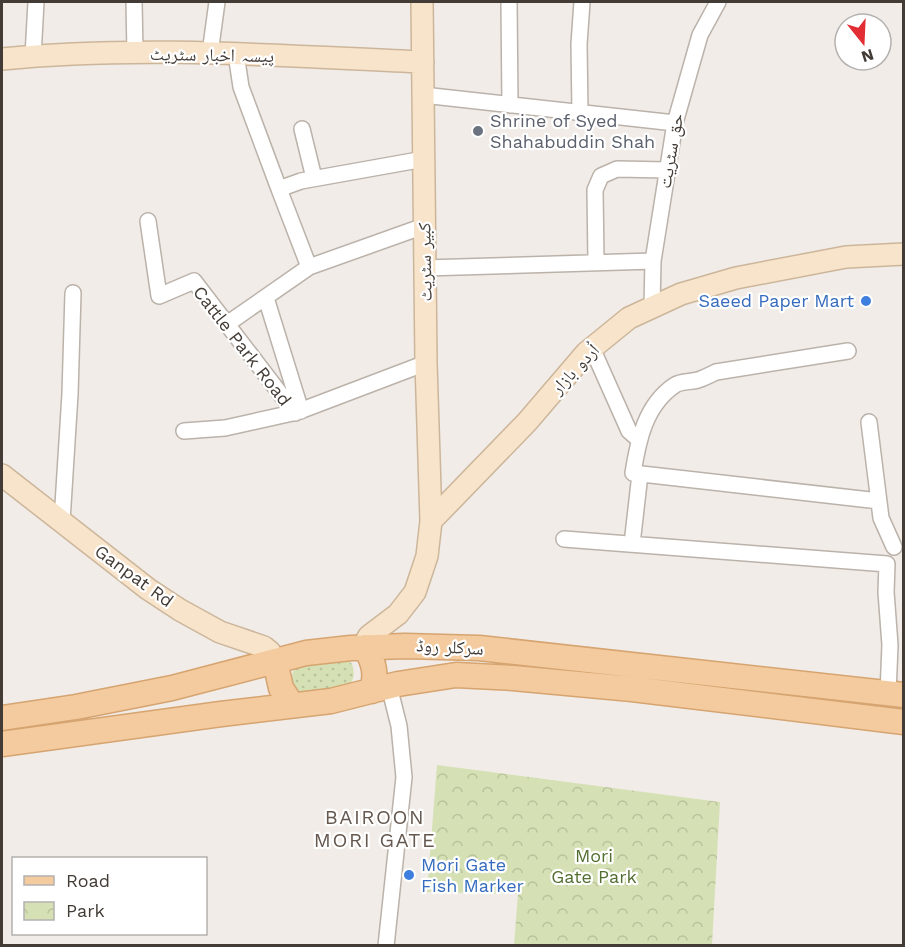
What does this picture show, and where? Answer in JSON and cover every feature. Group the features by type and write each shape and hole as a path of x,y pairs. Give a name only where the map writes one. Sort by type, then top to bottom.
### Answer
{"main road":[{"name":"سرکلر روڈ","path":"2,718 76,707 172,688 318,651 365,647 479,648 896,694"},
{"path":"365,647 374,665 380,688"},
{"path":"275,661 281,688 292,705"},
{"name":"سرکلر روڈ","path":"2,744 331,701 380,688 439,677 483,676 632,689 903,722"}],"street":[{"path":"33,56 36,2"},
{"path":"134,2 135,53"},
{"path":"210,53 216,2"},
{"name":"کبیر سٹریٹ","path":"423,2 426,363 431,521"},
{"path":"509,2 510,105"},
{"path":"580,113 579,44 582,2"},
{"name":"حق سٹریت","path":"652,308 653,261 675,123 700,35 718,2"},
{"name":"پیسہ اخبار سٹریٹ","path":"2,59 135,53 210,53 423,62"},
{"path":"236,54 242,87 309,267"},
{"path":"423,95 675,123"},
{"path":"302,129 314,178"},
{"path":"279,189 314,178 424,159"},
{"path":"596,261 595,190 601,176 617,169 667,170"},
{"name":"Cattle Park Road","path":"148,220 159,296 194,281 298,412"},
{"path":"227,324 309,267 424,226"},
{"name":"اُردو بازار","path":"431,521 527,422 592,348 629,318 681,294 736,278 846,258 903,254"},
{"path":"425,268 653,261"},
{"path":"62,521 70,394 73,293"},
{"path":"266,298 298,412"},
{"path":"592,348 629,431 638,439"},
{"path":"848,351 716,372 698,380 676,384 651,412 638,439 633,473 879,501"},
{"path":"184,431 225,428 298,412 426,363"},
{"path":"869,422 881,518 899,543 887,564 886,592 896,694"},
{"path":"632,544 640,474"},
{"name":"Ganpat Rd","path":"2,475 148,589 220,632 264,647 275,661"},
{"path":"365,647 369,636 398,614 416,592 427,556 431,521"},
{"path":"564,539 887,564"},
{"path":"380,688 401,735 404,777 386,945"}],"green space":[{"path":"348,660 352,664 354,674 346,687 328,692 301,693 293,683 293,671 298,664"},
{"name":"Mori Gate Park","path":"437,765 720,802 712,945 514,945 518,894 427,892"}],"place":[{"name":"Shrine of Syed Shahabuddin Shah","path":"478,131"},
{"name":"Saeed Paper Mart","path":"866,301"},
{"name":"Mori Gate Fish Marker","path":"409,875"}],"district":[{"name":"BAIROON MORI GATE","path":"375,828"}]}
